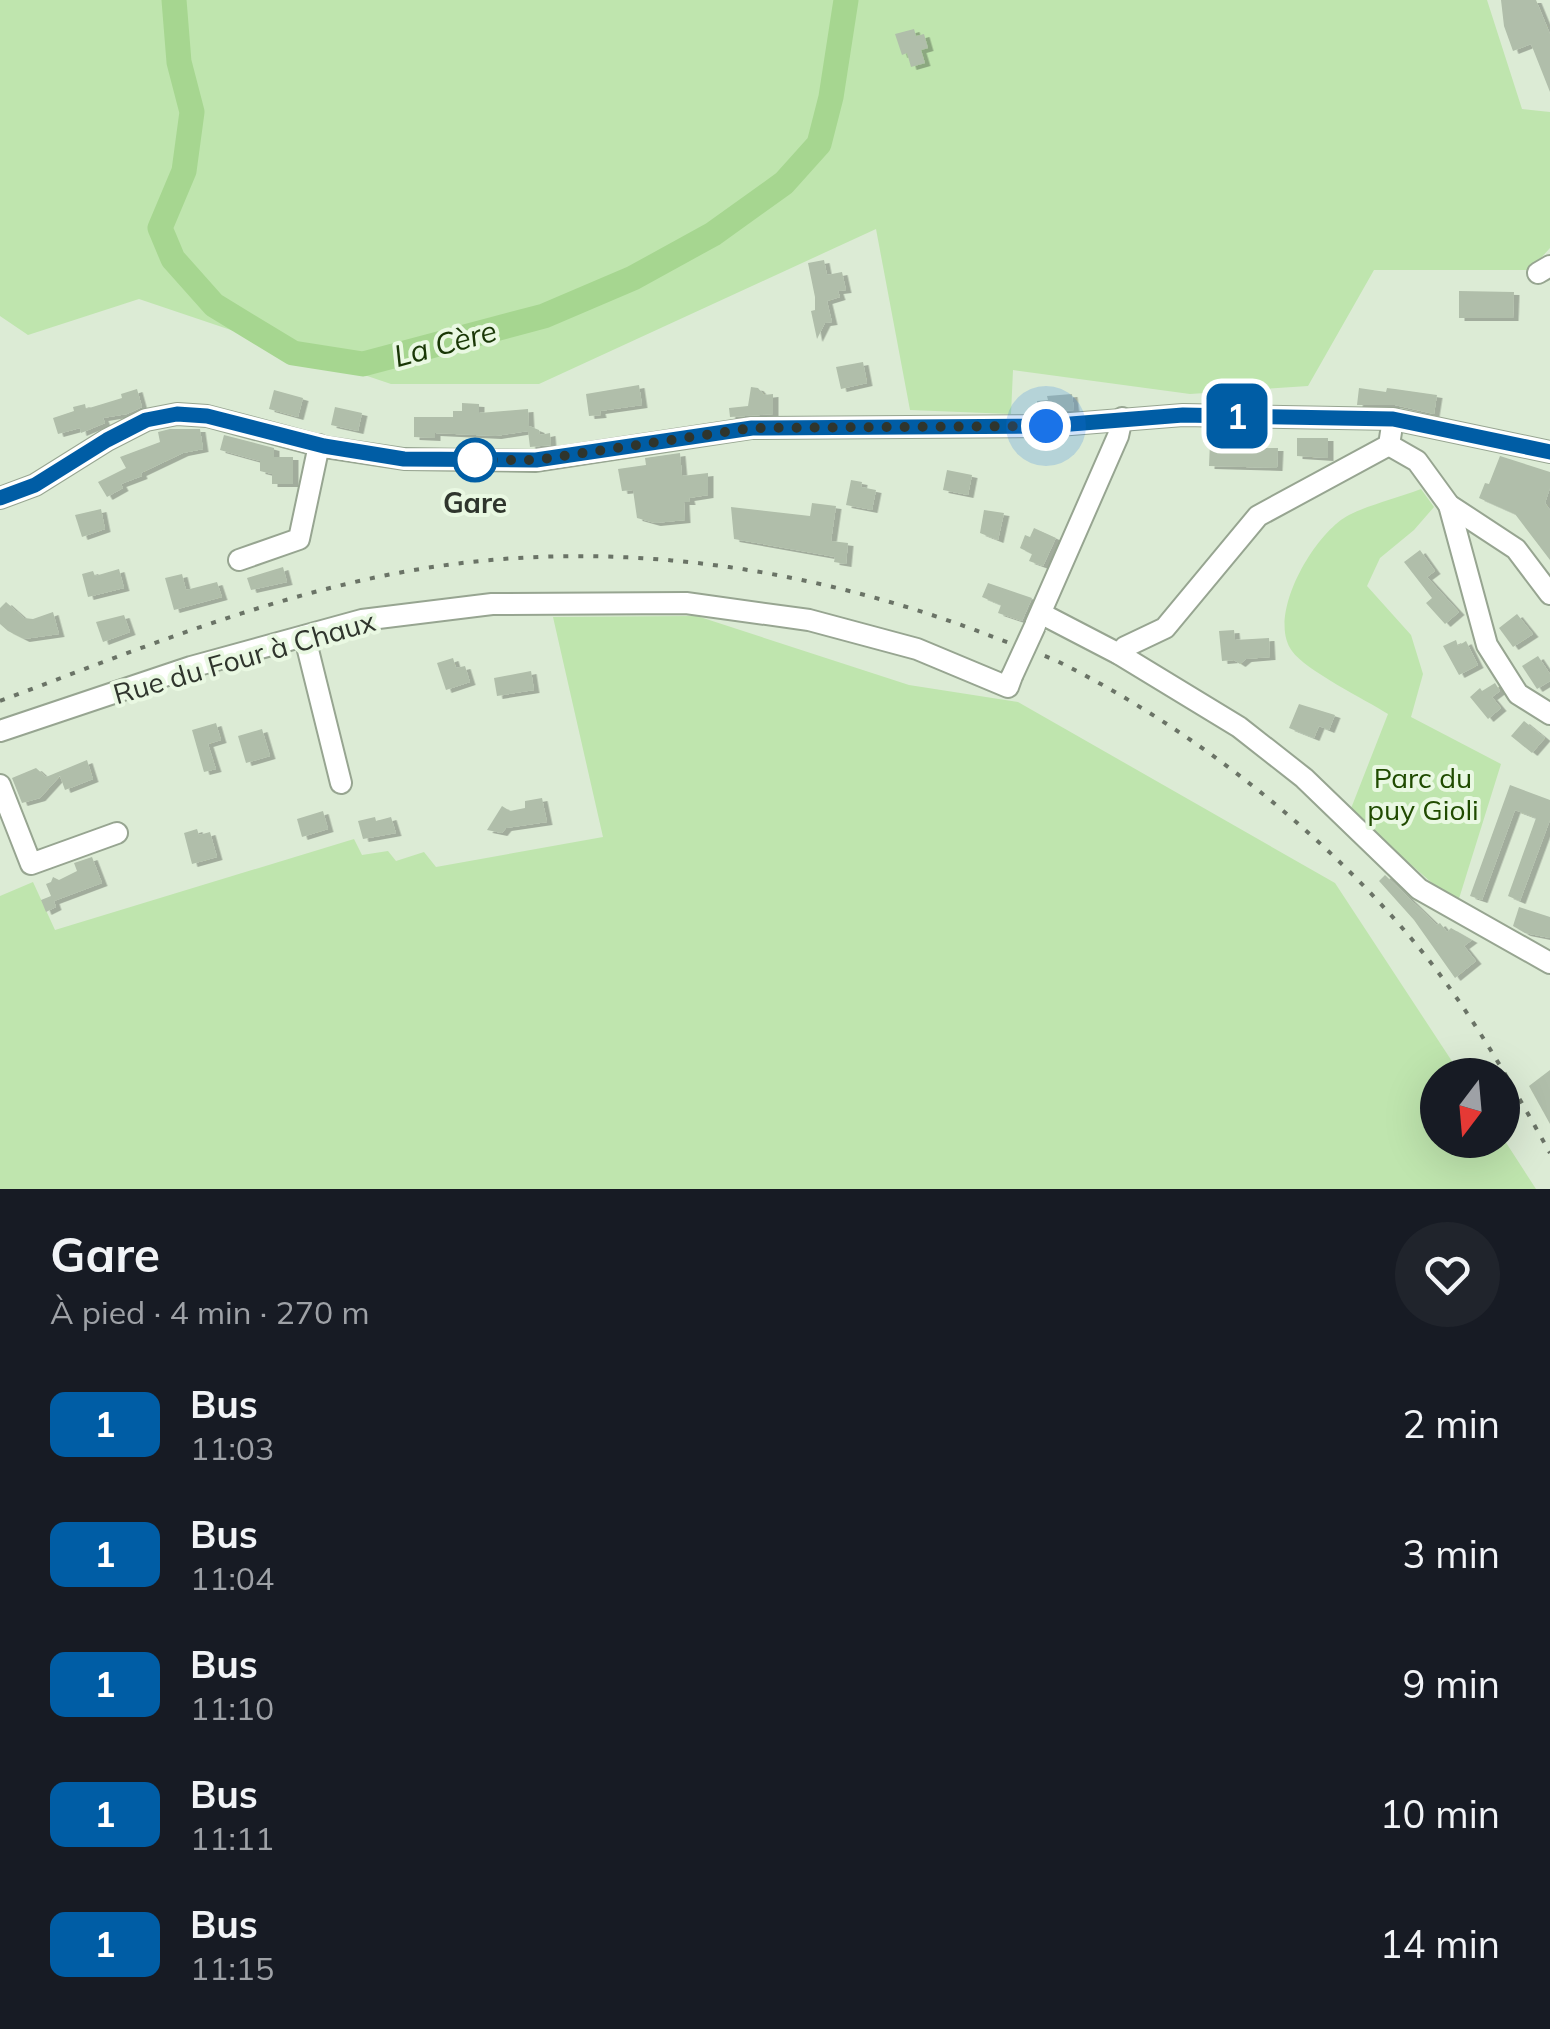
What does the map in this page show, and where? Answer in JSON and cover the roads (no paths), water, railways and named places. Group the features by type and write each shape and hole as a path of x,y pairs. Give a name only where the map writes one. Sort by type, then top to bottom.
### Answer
{"street":[{"path":"0,498 35,485 146,420 177,414 207,416 319,445 404,459 536,460 752,428 1046,426 1183,415 1393,419 1550,452"},
{"path":"1122,418 1118,436 1038,620 1119,654 1239,727 1304,778 1420,888 1550,963"},
{"path":"1389,445 1393,419"},
{"path":"238,560 299,539 319,445"},
{"path":"1389,445 1417,461 1450,505 1516,548 1550,594"},
{"path":"1119,654 1125,647 1165,628 1258,516 1389,445"},
{"path":"1450,505 1487,646 1518,694 1550,714"},
{"name":"Rue du Four à Chaux","path":"0,731 192,667 362,620 492,604 686,603 809,620 917,649 1008,687 1038,620"},
{"path":"305,638 341,783"},
{"path":"0,785 31,864 118,833"}],"waterway":[{"name":"La Cère","path":"174,0 179,62 192,112 184,171 160,228 173,259 214,305 293,353 363,364 544,316 633,278 713,234 784,183 819,144 831,97 846,0"}],"railway":[{"path":"0,701 256,609 360,581 486,560 558,556 703,564 774,574 914,609 1050,658 1110,689 1209,753 1303,828 1387,911 1442,977 1491,1051 1550,1153"}],"place":[{"name":"Gare","path":"475,460"}],"park label":[{"name":"Parc du puy Gioli","path":"1423,793"}]}
